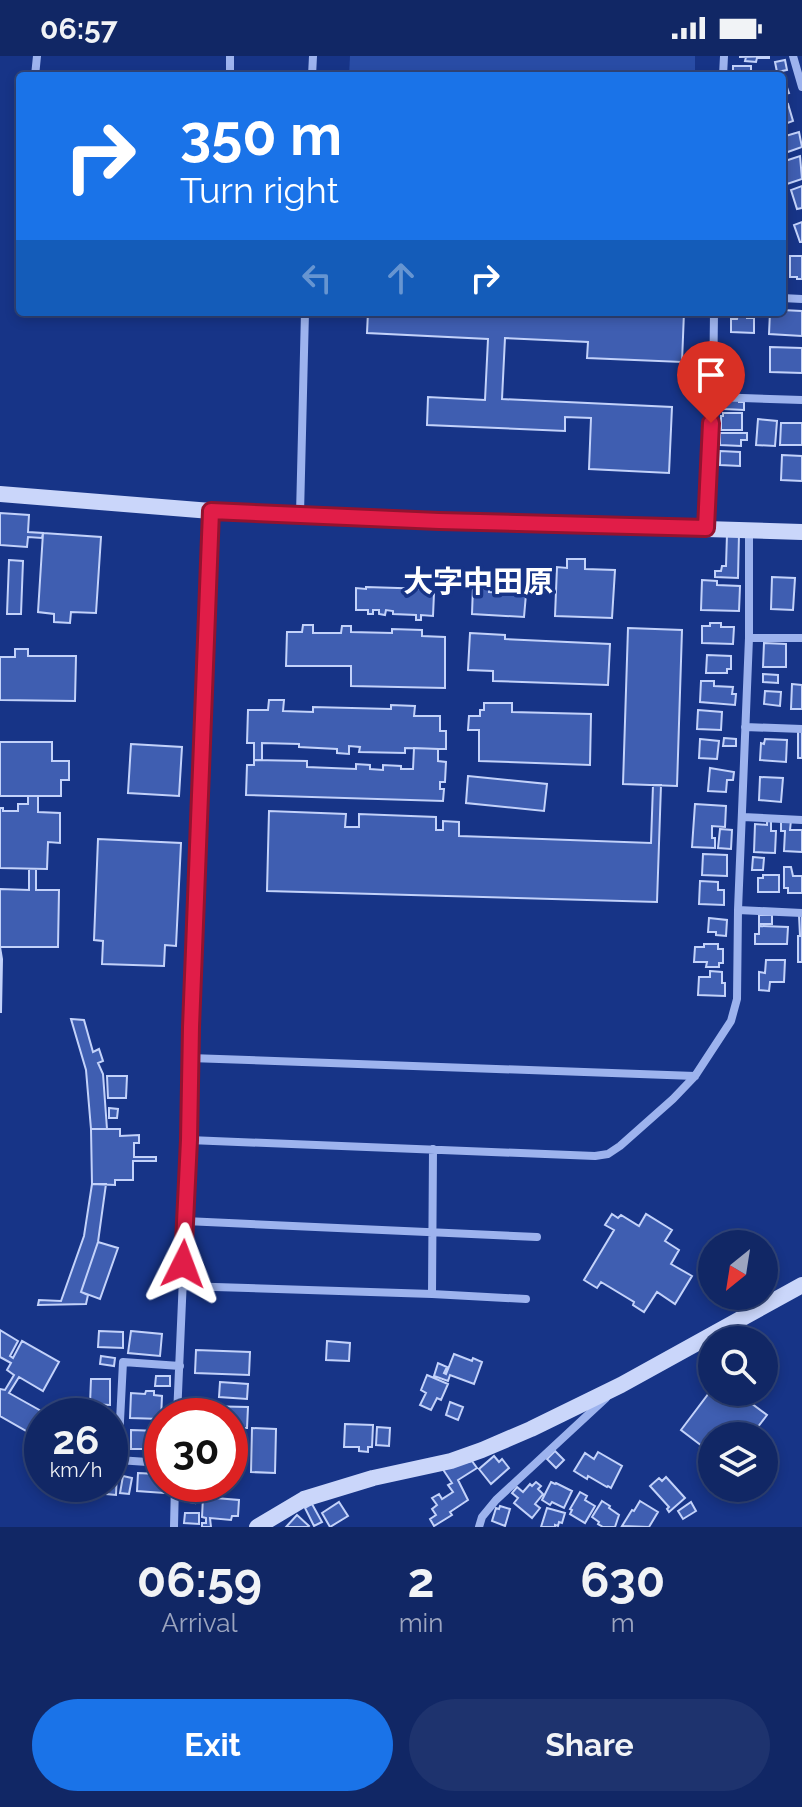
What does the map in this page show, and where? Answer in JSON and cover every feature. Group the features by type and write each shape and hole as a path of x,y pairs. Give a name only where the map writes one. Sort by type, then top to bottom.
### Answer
{"street":[{"path":"793,56 802,87"},
{"path":"300,514 305,316"},
{"path":"706,528 714,316"},
{"path":"713,397 802,400"},
{"path":"0,494 211,511 802,532"},
{"path":"178,1398 211,511"},
{"path":"189,1140 595,1156 608,1154 620,1146 695,1076 731,1021 737,999 749,638 749,530"},
{"path":"749,638 802,638"},
{"path":"745,727 802,729"},
{"path":"743,817 802,820"},
{"path":"738,910 802,913"},
{"path":"190,1058 695,1076"},
{"path":"432,1294 433,1149"},
{"path":"185,1221 537,1237"},
{"path":"257,1527 304,1499 373,1478 451,1461 531,1429 621,1385 802,1285"},
{"path":"182,1286 526,1299"},
{"path":"144,1462 118,1460 123,1362 180,1366"},
{"path":"479,1527 482,1517 496,1500 621,1385"},
{"path":"174,1527 175,1502"}],"shaded area":[{"path":"350,56 695,56 695,72 349,72"}],"building":[{"path":"769,56 757,58 756,62 739,57"},
{"path":"785,60 787,70 777,72 775,62"},
{"path":"733,66 751,66 751,72 733,72"},
{"path":"786,104 788,104 793,121 786,124"},
{"path":"799,132 802,147 786,153 786,136"},
{"path":"800,156 802,179 787,184 786,161"},
{"path":"802,186 802,208 797,209 791,190"},
{"path":"802,222 802,242 800,242 794,225"},
{"path":"790,256 802,256 802,279 790,277"},
{"path":"786,310 802,311 802,336 769,334 770,316 786,316"},
{"path":"368,316 684,316 682,362 587,358 588,342 505,338 502,399 672,407 669,473 589,469 591,418 565,417 565,431 427,425 428,397 485,400 488,339 367,333"},
{"path":"738,316 754,318 754,333 731,332 731,319 737,319"},
{"path":"770,347 802,348 802,373 770,372"},
{"path":"724,399 744,402 744,410 724,409"},
{"path":"723,413 742,413 742,430 721,430"},
{"path":"758,419 777,421 775,446 756,445"},
{"path":"781,423 802,423 802,445 780,445"},
{"path":"720,433 747,433 747,440 741,440 741,446 720,445"},
{"path":"720,451 740,452 740,466 720,465"},
{"path":"782,455 802,456 802,481 781,480"},
{"path":"0,513 29,515 28,532 43,533 42,538 28,537 27,547 0,545"},
{"path":"43,533 101,537 96,613 71,612 70,623 54,622 54,614 38,612"},
{"path":"727,534 739,534 738,578 715,577 715,571 721,571 722,566 726,566"},
{"path":"567,559 585,559 585,569 615,570 612,618 555,616 557,567 567,568"},
{"path":"9,560 23,561 21,614 7,614"},
{"path":"772,577 795,578 793,610 771,609"},
{"path":"702,580 717,581 717,585 740,586 739,611 701,610"},
{"path":"473,586 489,587 489,592 526,594 524,617 472,614"},
{"path":"356,588 429,589 429,593 434,593 433,616 421,615 421,620 416,620 416,615 393,614 393,611 386,610 385,615 379,614 379,610 368,614 368,610 356,610"},
{"path":"710,623 734,627 733,644 702,643 702,626 710,626"},
{"path":"303,625 313,625 313,633 341,633 342,626 351,626 351,632 422,630 422,636 445,637 445,688 351,686 351,666 286,666 287,632 302,632"},
{"path":"628,628 682,630 677,786 623,784"},
{"path":"470,633 505,635 505,639 610,644 608,685 493,681 493,671 468,670"},
{"path":"764,643 786,644 786,667 763,667"},
{"path":"15,649 28,649 28,656 76,656 75,701 0,700 0,657 15,657"},
{"path":"707,655 731,656 731,669 727,669 727,673 706,673"},
{"path":"763,674 778,675 778,683 763,682"},
{"path":"701,681 714,681 714,686 733,687 735,705 700,702"},
{"path":"792,684 802,685 802,709 791,709"},
{"path":"765,691 781,692 780,706 764,704"},
{"path":"269,700 284,700 283,711 313,712 313,707 391,709 391,705 415,706 414,716 440,716 440,731 446,731 446,749 405,748 405,753 359,752 360,747 349,746 349,754 337,753 337,749 299,747 299,744 262,743 262,760 254,760 254,743 247,743 248,710 268,710"},
{"path":"484,703 512,703 512,712 591,714 590,765 479,761 479,730 468,730 469,716 480,716"},
{"path":"698,710 722,712 721,730 697,729"},
{"path":"798,730 802,730 802,758 798,758"},
{"path":"724,738 736,739 736,746 723,746"},
{"path":"700,739 719,741 717,759 699,758"},
{"path":"765,739 787,740 786,762 760,760 761,743 764,744"},
{"path":"0,742 52,742 52,761 69,761 69,780 61,780 61,796 0,796"},
{"path":"131,744 182,747 179,796 128,793"},
{"path":"414,748 438,749 438,761 446,762 445,782 440,782 440,789 444,789 443,801 246,795 247,765 254,765 254,760 307,761 307,767 356,769 356,764 370,765 370,769 383,770 383,765 413,769"},
{"path":"710,768 734,772 733,780 727,780 726,792 708,791"},
{"path":"468,776 547,784 544,811 466,803"},
{"path":"760,777 783,778 781,802 759,800"},
{"path":"653,785 661,785 657,902 267,891 269,811 346,814 345,827 359,827 359,814 436,817 436,830 443,830 443,821 459,822 459,836 651,843"},
{"path":"28,796 38,796 38,812 60,813 60,843 48,842 47,869 0,868 0,808 3,811 18,811 18,804 28,804"},
{"path":"695,804 726,806 725,827 712,826 715,848 692,847"},
{"path":"767,820 771,820 771,831 776,831 775,853 754,852 755,824 767,825"},
{"path":"781,820 791,820 790,830 802,830 802,852 784,851 785,831 781,831"},
{"path":"720,829 732,830 731,849 718,848"},
{"path":"98,839 181,843 176,946 165,945 164,966 102,964 103,941 94,940"},
{"path":"703,854 727,855 727,876 702,875"},
{"path":"753,857 764,858 763,870 752,870"},
{"path":"784,867 791,867 793,876 802,876 802,893 788,893 788,888 784,888"},
{"path":"29,869 36,869 36,890 59,890 58,947 0,947 0,889 29,890"},
{"path":"763,875 779,875 779,892 758,892 758,878 763,878"},
{"path":"700,881 718,882 718,890 724,890 724,905 699,904"},
{"path":"759,915 772,915 772,924 759,924"},
{"path":"799,915 802,915 802,962 798,962"},
{"path":"709,918 727,920 726,936 708,932"},
{"path":"759,926 788,927 787,944 755,944"},
{"path":"704,944 718,944 718,949 723,949 723,963 719,963 719,967 706,967 707,962 694,962 695,947 704,947"},
{"path":"0,947 2,959 1,1012 0,1012"},
{"path":"766,960 785,960 784,982 770,982 769,991 759,990 759,972 765,973"},
{"path":"710,971 722,972 725,996 698,995 699,977 710,977"},
{"path":"71,1019 84,1020 93,1052 99,1049 103,1061 98,1063 103,1074 107,1129 91,1129 86,1070"},
{"path":"107,1076 127,1076 126,1098 108,1098"},
{"path":"109,1108 118,1109 117,1118 109,1118"},
{"path":"91,1129 120,1129 120,1136 139,1135 139,1143 134,1143 134,1157 156,1157 156,1161 133,1161 133,1180 115,1180 115,1185 92,1184"},
{"path":"92,1184 106,1184 98,1242 81,1292 88,1295 86,1304 38,1305 39,1300 61,1301 84,1236"},
{"path":"612,1214 618,1218 621,1215 639,1226 646,1214 672,1230 665,1241 679,1250 671,1264 692,1276 675,1304 657,1292 644,1312 633,1305 634,1302 601,1282 597,1288 584,1280 614,1230 605,1225"},
{"path":"98,1242 118,1248 100,1299 81,1292"},
{"path":"0,1330 18,1341 10,1356 13,1358 22,1341 59,1362 43,1391 19,1377 9,1393 24,1401 24,1430 0,1416 0,1389 5,1390 14,1375 7,1370 11,1363 0,1357"},
{"path":"99,1331 123,1332 123,1348 98,1347"},
{"path":"131,1331 162,1334 160,1356 128,1353"},
{"path":"327,1341 350,1343 349,1361 326,1360"},
{"path":"196,1350 250,1352 249,1375 195,1373"},
{"path":"454,1354 482,1362 474,1384 450,1375 448,1381 434,1376 438,1363 447,1367 446,1374"},
{"path":"101,1356 115,1358 114,1366 100,1364"},
{"path":"427,1375 448,1384 441,1400 437,1398 431,1410 420,1405 426,1393 421,1390"},
{"path":"156,1376 170,1376 170,1386 155,1386"},
{"path":"91,1379 110,1379 110,1398 90,1398"},
{"path":"220,1382 248,1384 247,1398 219,1397"},
{"path":"146,1391 154,1391 154,1395 162,1398 144,1398 144,1418 130,1418 131,1393 145,1394"},
{"path":"450,1402 463,1407 458,1420 446,1415"},
{"path":"699,1406 755,1406 767,1415 762,1422 698,1422 698,1443 681,1430"},
{"path":"345,1424 373,1425 372,1447 368,1447 368,1452 359,1451 359,1447 344,1447"},
{"path":"377,1427 390,1428 389,1446 376,1445"},
{"path":"252,1428 276,1429 275,1473 251,1472"},
{"path":"131,1430 144,1430 144,1449 131,1449"},
{"path":"555,1451 564,1460 556,1468 547,1459"},
{"path":"598,1452 622,1466 611,1488 574,1471 585,1453 594,1459"},
{"path":"494,1456 499,1462 502,1459 509,1468 491,1484 479,1469"},
{"path":"472,1461 477,1468 458,1480 468,1500 434,1526 430,1519 436,1515 432,1509 437,1505 432,1498 439,1494 442,1499 453,1492 448,1485 452,1483 442,1468"},
{"path":"138,1473 144,1473 144,1492 137,1491"},
{"path":"128,1477 132,1478 128,1494"},
{"path":"666,1477 685,1498 669,1512 669,1507 650,1486 659,1478 662,1481"},
{"path":"536,1482 543,1494 535,1504 540,1508 532,1518 514,1503 518,1498 512,1493 517,1487 523,1492"},
{"path":"551,1482 572,1491 564,1508 542,1500"},
{"path":"580,1492 587,1496 585,1500 595,1506 585,1523 570,1514"},
{"path":"602,1501 619,1515 615,1527 603,1527 592,1517"},
{"path":"640,1501 658,1512 649,1527 622,1526 632,1510"},
{"path":"203,1502 239,1502 238,1516 232,1516 231,1520 210,1518 211,1527 202,1527 206,1518 202,1517"},
{"path":"339,1502 348,1516 330,1527 322,1513"},
{"path":"691,1502 696,1511 683,1519 678,1511"},
{"path":"312,1504 322,1522 314,1526 305,1508"},
{"path":"496,1508 510,1509 505,1526 492,1521"},
{"path":"547,1508 565,1513 562,1523 555,1527 541,1527"},
{"path":"185,1513 199,1513 199,1524 184,1523"},
{"path":"297,1515 309,1526 286,1527"}],"district":[{"name":"大字中田原","path":"478,582"}],"route":[{"path":"183,1264 211,511 706,528 711,423"}]}
